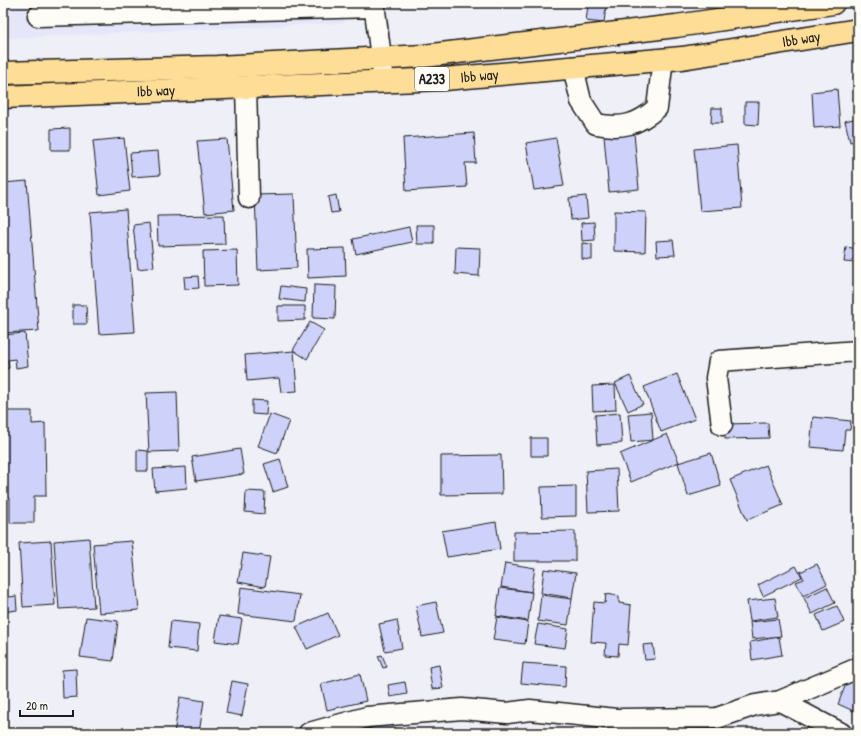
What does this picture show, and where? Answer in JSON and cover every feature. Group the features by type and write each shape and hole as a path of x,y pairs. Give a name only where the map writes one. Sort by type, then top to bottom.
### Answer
{"highway":[{"name":"A233","path":"3,73 217,67 452,54 676,26 833,3"},
{"name":"Ibb way","path":"3,97 444,79 663,59 858,30"}],"street":[{"path":"38,16 375,5 384,81"},
{"path":"573,67 581,101 596,124 614,127 644,120 657,108 663,59"},
{"path":"246,87 249,198"},
{"path":"722,424 716,378 719,361 858,351"},
{"path":"309,733 367,717 462,708 507,713 530,710 618,726 716,718 755,705 780,701 858,668"},
{"path":"780,701 841,733"}],"shaded area":[{"path":"3,3 340,3 345,23 3,38"}],"building":[{"path":"588,5 606,6 604,23 586,21"},
{"path":"837,89 840,126 814,128 812,92"},
{"path":"745,102 759,102 758,125 745,124"},
{"path":"712,108 722,108 722,123 711,123"},
{"path":"858,118 858,140 850,142 845,121"},
{"path":"70,128 70,150 51,150 51,129"},
{"path":"474,133 476,163 465,163 467,187 406,191 403,138"},
{"path":"634,133 639,189 609,192 604,136"},
{"path":"124,138 130,191 99,195 93,141"},
{"path":"556,138 564,186 534,190 526,143"},
{"path":"227,139 234,210 205,213 197,141"},
{"path":"737,145 742,208 700,211 694,149"},
{"path":"158,151 160,175 132,177 130,153"},
{"path":"27,181 39,331 3,333 3,183"},
{"path":"294,194 297,268 258,270 255,195"},
{"path":"336,195 339,212 331,213 328,197"},
{"path":"586,196 588,218 571,220 569,198"},
{"path":"126,209 135,332 99,334 90,212"},
{"path":"614,211 646,212 645,252 614,251"},
{"path":"224,215 225,244 158,246 157,216"},
{"path":"594,222 595,240 582,241 581,223"},
{"path":"149,223 154,267 138,269 133,225"},
{"path":"416,225 434,225 434,244 417,244"},
{"path":"409,227 412,242 356,254 353,239"},
{"path":"673,240 675,255 657,256 656,241"},
{"path":"582,243 592,244 592,260 582,259"},
{"path":"456,247 480,248 479,276 455,274"},
{"path":"846,247 858,249 858,263 844,262"},
{"path":"345,248 346,276 308,278 307,249"},
{"path":"237,250 238,285 204,286 203,251"},
{"path":"198,276 199,288 185,289 184,277"},
{"path":"314,285 336,286 335,319 313,318"},
{"path":"281,286 306,289 305,302 279,299"},
{"path":"73,305 86,305 87,324 73,324"},
{"path":"278,306 305,306 305,320 278,321"},
{"path":"310,322 324,330 307,359 293,350"},
{"path":"25,333 28,366 16,368 15,359 8,360 9,368 3,369 3,335"},
{"path":"294,351 297,391 281,392 279,378 247,381 245,355"},
{"path":"677,374 695,419 661,432 644,387"},
{"path":"630,376 643,404 628,411 615,383"},
{"path":"855,378 858,378 858,400 856,400"},
{"path":"615,385 616,410 593,411 592,386"},
{"path":"177,392 179,451 149,452 146,393"},
{"path":"252,400 267,401 266,415 252,414"},
{"path":"4,411 32,411 32,424 45,423 46,496 34,496 34,523 10,523 10,498 3,498"},
{"path":"651,412 653,440 631,442 628,414"},
{"path":"620,413 622,443 597,445 595,415"},
{"path":"270,414 289,421 277,453 258,446"},
{"path":"813,417 851,421 850,430 845,430 843,450 810,447"},
{"path":"768,423 769,438 725,439 725,424"},
{"path":"667,434 679,462 631,482 620,454"},
{"path":"531,438 547,438 547,456 531,456"},
{"path":"240,449 244,474 196,481 192,457"},
{"path":"137,450 148,451 148,471 137,471"},
{"path":"711,453 721,486 688,496 678,463"},
{"path":"501,455 502,494 441,495 441,456"},
{"path":"280,459 288,487 273,492 264,464"},
{"path":"766,465 783,505 747,520 730,480"},
{"path":"186,467 187,488 155,491 153,469"},
{"path":"617,469 619,511 588,512 586,471"},
{"path":"576,486 576,516 542,517 541,487"},
{"path":"246,491 265,492 264,514 245,512"},
{"path":"496,522 500,549 447,557 442,531"},
{"path":"575,531 575,561 514,561 514,532"},
{"path":"89,538 94,607 59,609 54,541"},
{"path":"51,541 55,605 23,607 19,543"},
{"path":"132,541 139,610 99,613 93,544"},
{"path":"243,553 270,557 265,587 238,582"},
{"path":"505,563 535,568 531,592 501,587"},
{"path":"817,564 827,584 803,596 796,582 804,579 800,572"},
{"path":"796,566 802,577 763,596 758,585"},
{"path":"544,569 576,573 572,598 541,593"},
{"path":"241,587 300,595 296,621 238,614"},
{"path":"827,587 835,603 812,614 804,598"},
{"path":"500,588 532,592 528,621 496,616"},
{"path":"606,594 619,596 619,603 631,605 628,645 619,644 618,656 605,655 606,643 591,642 594,602 605,603"},
{"path":"541,595 572,599 568,625 538,621"},
{"path":"16,596 17,610 3,612 3,598"},
{"path":"775,598 778,617 750,621 747,601"},
{"path":"436,602 443,633 422,637 416,606"},
{"path":"837,606 844,622 823,631 816,615"},
{"path":"328,613 338,635 307,649 296,627"},
{"path":"219,616 242,619 238,644 215,641"},
{"path":"86,617 118,621 113,661 80,657"},
{"path":"497,617 528,622 525,644 493,640"},
{"path":"778,619 781,636 752,639 750,622"},
{"path":"397,620 402,648 385,651 379,624"},
{"path":"171,621 199,624 197,651 168,648"},
{"path":"538,624 568,629 565,648 534,644"},
{"path":"779,637 782,655 752,660 750,642"},
{"path":"653,644 655,659 645,660 643,645"},
{"path":"382,655 387,667 383,668 378,656"},
{"path":"523,663 566,666 565,687 521,683"},
{"path":"439,665 443,688 432,689 429,667"},
{"path":"76,669 77,697 63,698 62,670"},
{"path":"360,674 366,701 327,710 321,684"},
{"path":"848,679 858,683 858,713 838,704"},
{"path":"232,681 248,684 242,716 226,713"},
{"path":"405,682 407,694 390,697 388,685"},
{"path":"180,697 204,701 199,733 174,733"},
{"path":"392,722 396,733 354,733"}]}
